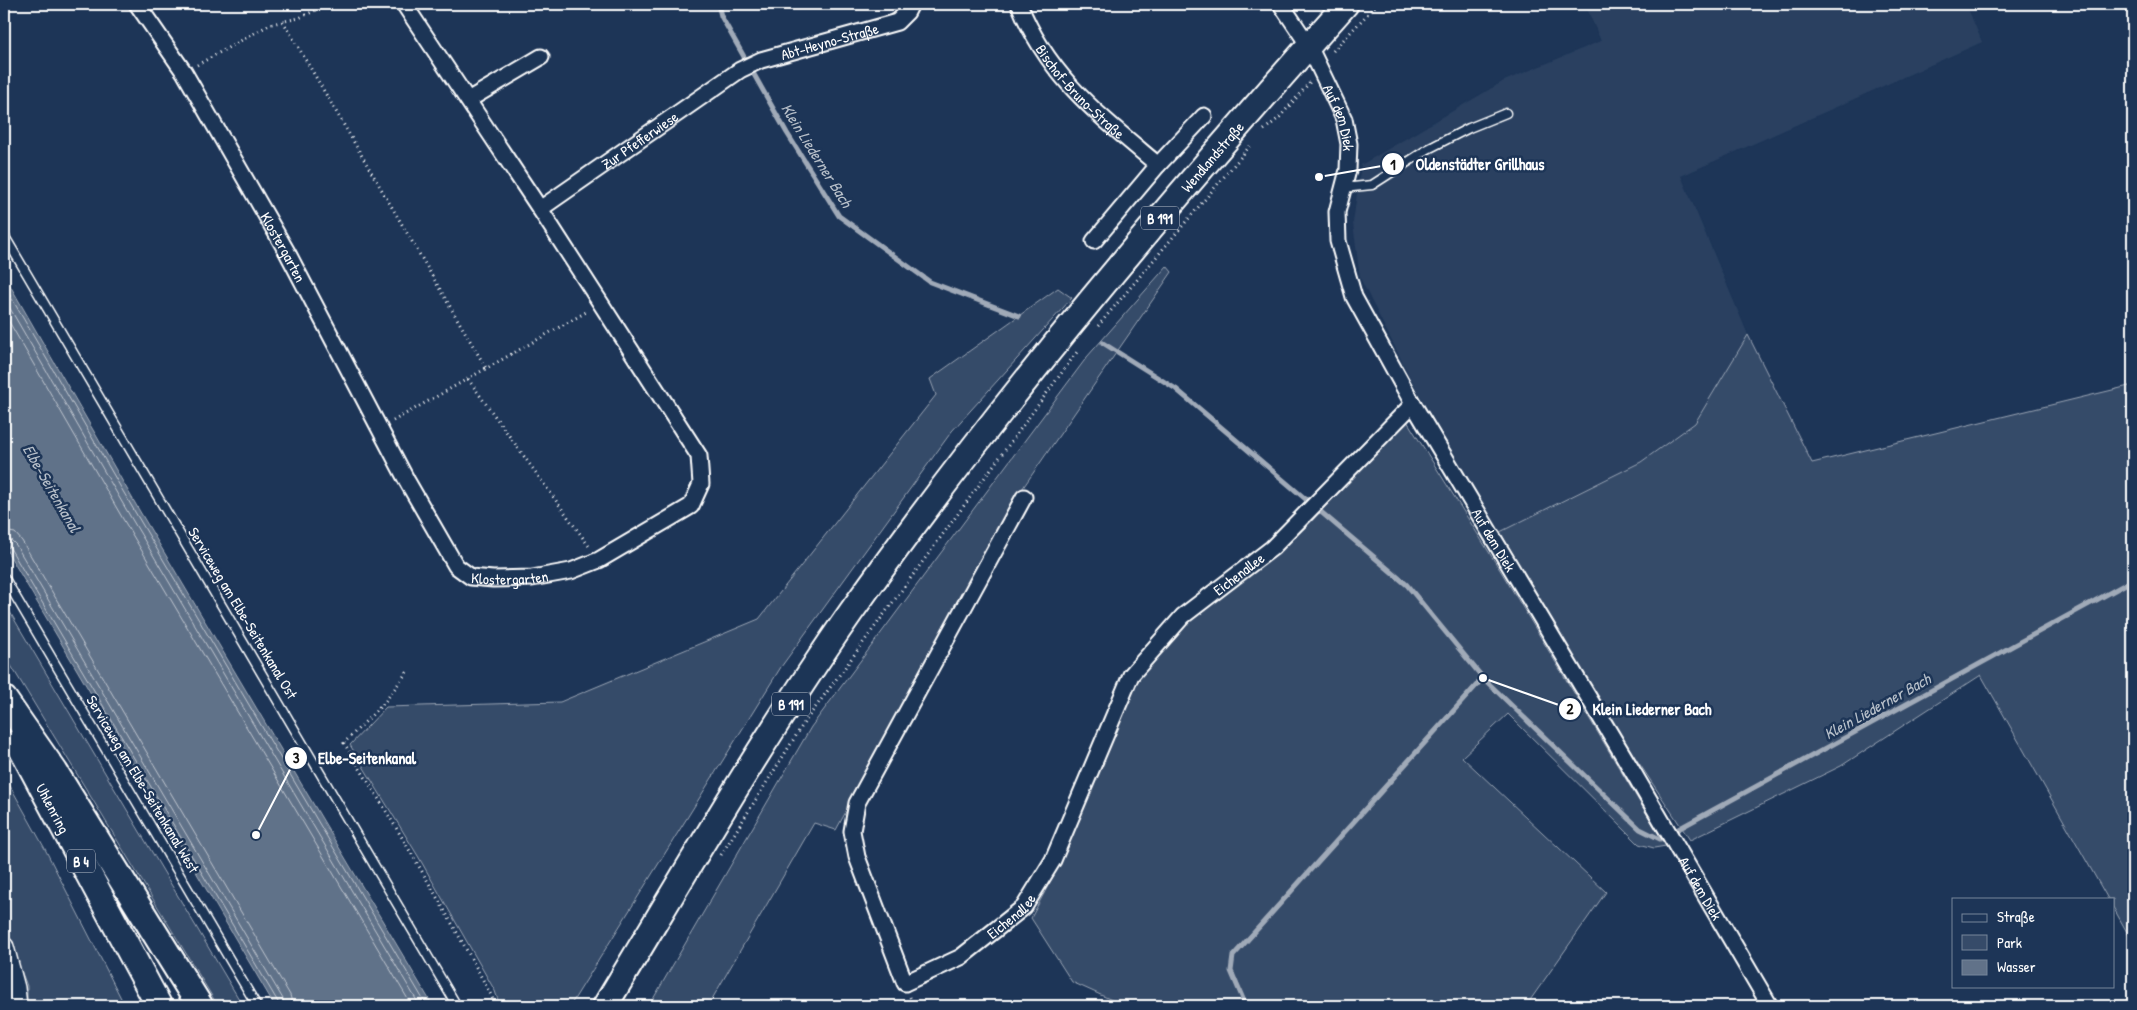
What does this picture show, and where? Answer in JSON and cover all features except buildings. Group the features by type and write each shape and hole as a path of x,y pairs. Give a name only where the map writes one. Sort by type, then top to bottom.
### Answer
{"highway":[{"path":"4,699 55,772 200,1006"},
{"name":"Uhlenring","path":"4,716 159,1006"}],"main road":[{"name":"Wendlandstraße","path":"1088,321 1238,124 1346,4"},
{"name":"B 191","path":"605,1006 753,760 850,615 949,478 1088,321"}],"street":[{"name":"Klostergarten","path":"137,4 184,72 287,252 380,429 456,566 471,577 492,579 532,578 571,571 599,560 691,506 701,484 699,456 540,209 404,4"},
{"name":"Abt-Heyno-Straße","path":"740,70 761,60 897,22 907,12 911,4"},
{"name":"Bischof-Bruno-Straße","path":"1019,4 1029,30 1054,68 1086,104 1158,165"},
{"name":"Auf dem Diek","path":"1280,4 1309,46 1344,119 1349,144 1348,170 1337,212 1338,241 1344,268 1354,297 1413,404 1770,1006"},
{"path":"468,100 541,57"},
{"name":"Zur Pfefferwiese","path":"540,209 740,70"},
{"path":"1094,241 1158,165 1204,116"},
{"name":"Eichenallee","path":"1024,497 857,803 852,831 857,856 905,983 961,957 1024,907 1053,860 1131,675 1183,616 1272,548 1413,404"},
{"path":"4,947 17,1006"}],"lane":[{"path":"1343,188 1372,185 1452,136 1506,113"},
{"name":"Serviceweg am Elbe-Seitenkanal Ost","path":"4,236 457,1006"},
{"name":"Serviceweg am Elbe-Seitenkanal West","path":"4,577 258,1006"}],"path":[{"path":"184,72 271,24 299,18 330,4"},
{"path":"1259,136 1279,118 1333,52 1377,4"},
{"path":"283,21 486,368"},
{"path":"1088,321 1252,144"},
{"path":"380,429 601,303"},
{"path":"721,856 804,723 1081,346"},
{"path":"468,379 599,560"},
{"path":"407,672 384,703 344,743 416,859 460,936 492,996 495,1006"}],"shaded area":[{"path":"1585,4 1966,4 1982,42 1681,176 1748,335 1695,423 1641,462 1500,532 1415,387 1360,278 1353,223 1361,165 1504,81 1601,41"}],"green space":[{"path":"1167,266 1172,272 1020,492 836,830 814,823 708,1006 649,1006 811,727 1087,357"},
{"path":"1058,288 1072,298 952,431 781,667 570,1006 500,1006 495,991 418,856 350,745 386,707 560,702 759,619 936,395 930,379"},
{"path":"1748,335 1812,463 2133,385 2133,943 2114,909 2114,898 2107,898 1981,675 1841,766 1690,840 1619,733 1500,532 1641,462 1695,423"},
{"path":"1407,421 1502,573 1666,846 1654,848 1639,844 1508,714 1462,757 1606,892 1526,1006 1125,1006 1072,982 1031,918 1059,865 1138,679 1190,619 1279,552 1306,527"},
{"path":"4,602 243,1006 218,1006 4,654"},
{"path":"4,775 44,847 125,1006 27,1006 27,986 4,926"}],"water":[{"path":"4,275 139,510 433,1006 275,1006 4,546"}],"waterway":[{"name":"Klein Liederner Bach","path":"718,4 721,16 787,133 839,216 930,282 1019,316"},
{"name":"Klein Liederner Bach","path":"1103,343 1176,389 1407,585 1483,678 1640,829 1660,839 2133,580"},
{"path":"1246,1006 1231,971 1233,956 1483,678"}],"place":[{"name":"Oldenstädter Grillhaus","path":"1319,177"},
{"name":"Klein Liederner Bach","path":"1483,678"},
{"name":"Elbe-Seitenkanal","path":"256,835"}]}
